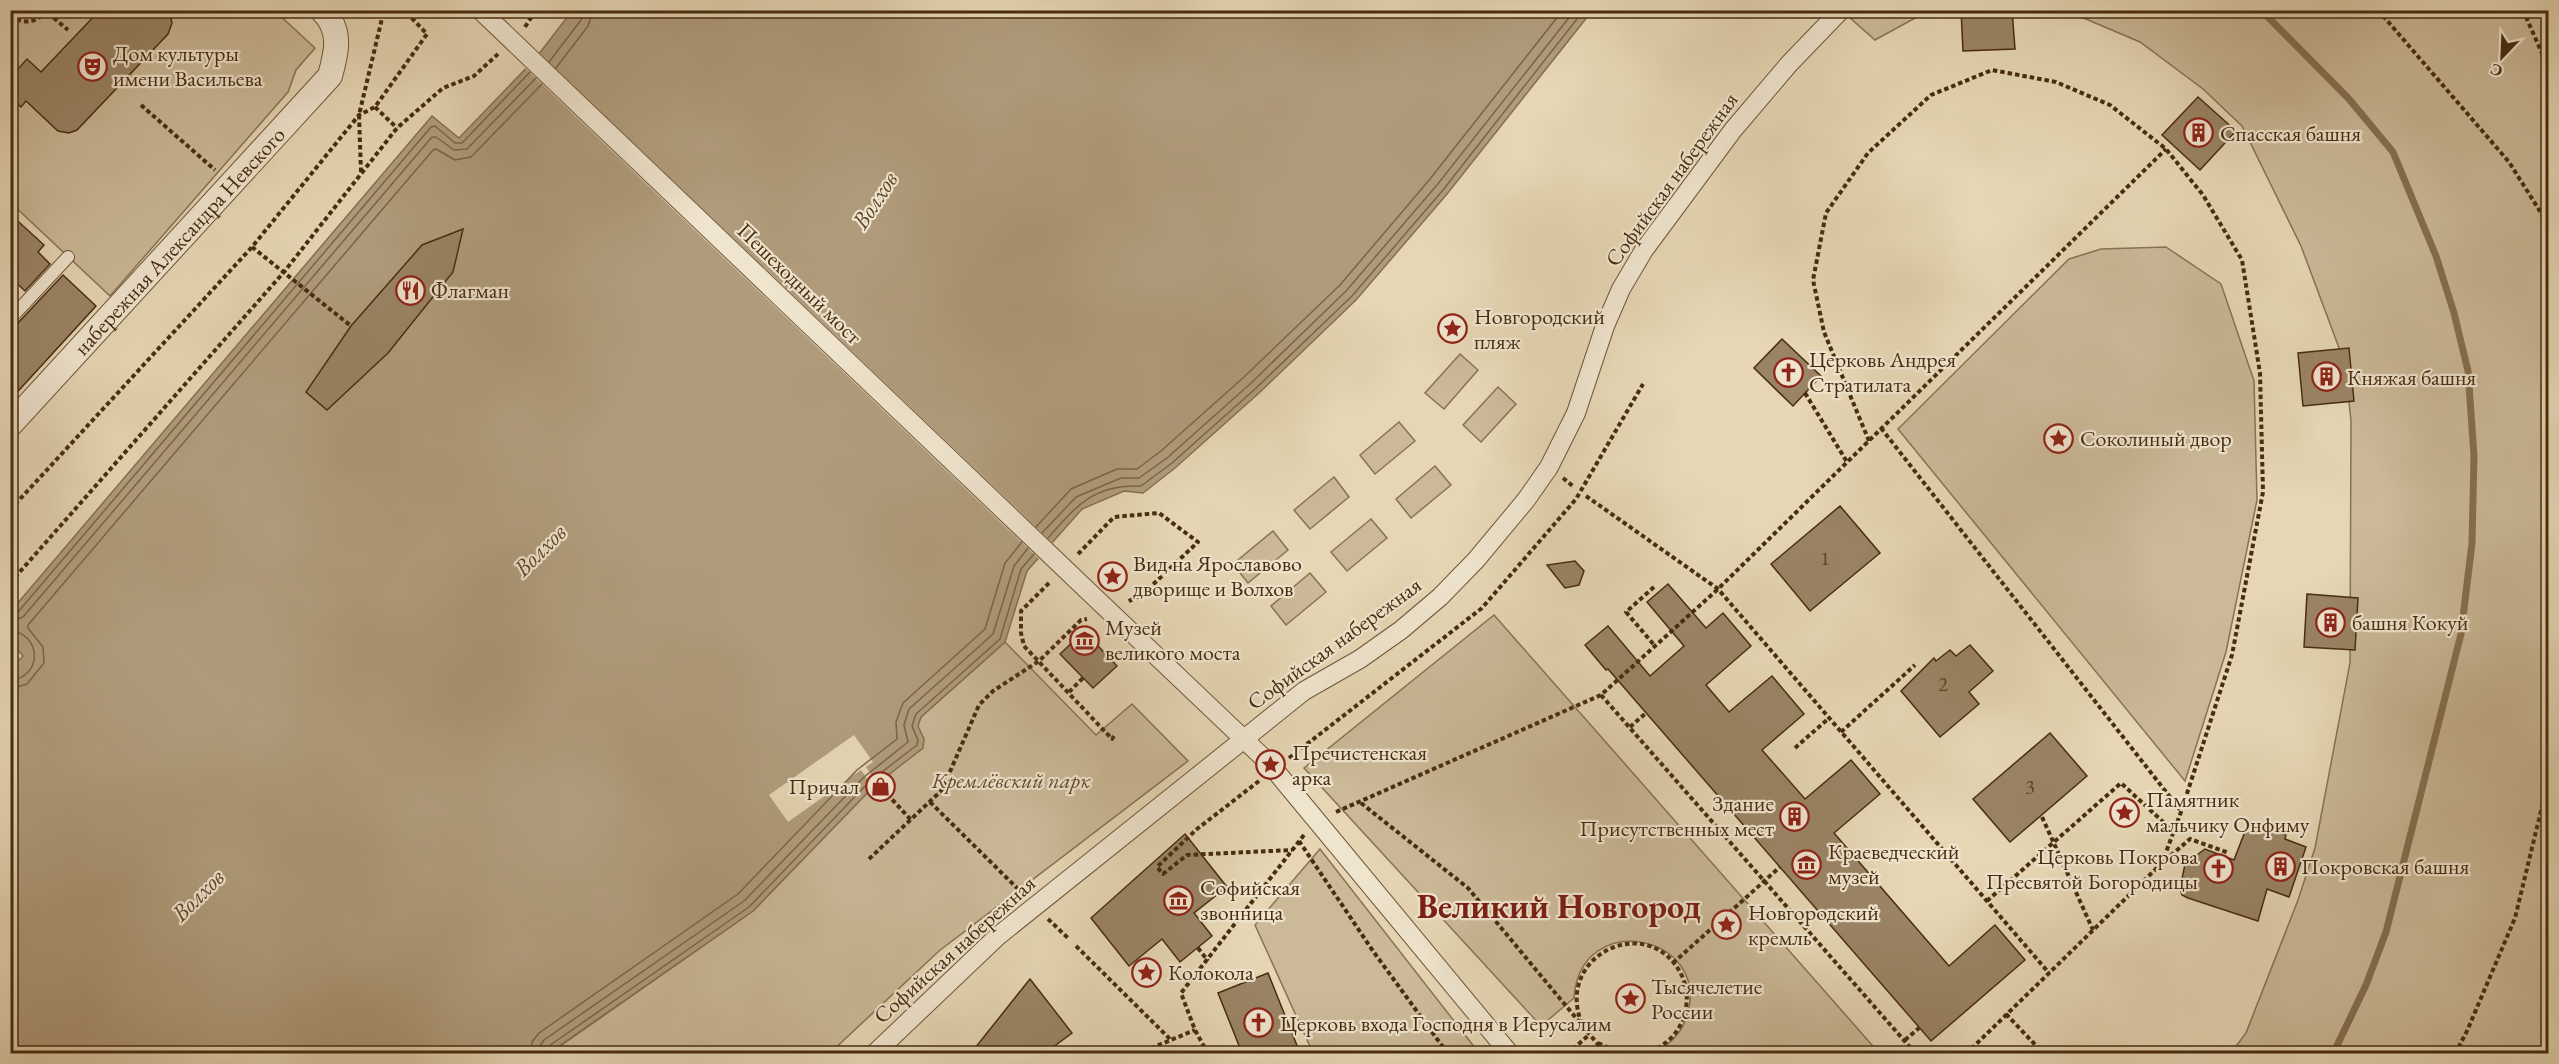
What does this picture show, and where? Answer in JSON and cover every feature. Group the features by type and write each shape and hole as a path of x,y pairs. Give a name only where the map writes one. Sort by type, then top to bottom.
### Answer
{"street":[{"name":"набережная Александра Невского","path":"10,425 330,75 338,50 332,21 322,10"},
{"name":"Пешеходный мост","path":"480,10 1244,738 1274,769 1510,1053"},
{"name":"Софийская набережная","path":"874,1053 998,936 1304,691 1360,660 1401,630 1440,597 1469,567 1526,500 1549,467 1576,413 1605,326 1621,289 1644,250 1733,130 1789,64 1841,10"}],"lane":[{"path":"13,312 68,257"}],"path":[{"path":"361,172 359,115 384,10"},
{"path":"10,510 252,247 359,115 375,107 427,34 404,10"},
{"path":"523,30 536,10"},
{"path":"2378,10 2509,162 2548,224"},
{"path":"2523,10 2548,66"},
{"path":"10,16 19,21 30,22 47,12 68,30"},
{"path":"10,583 284,272 397,128 443,87 474,76 499,53"},
{"path":"1869,441 1824,332 1813,280 1826,213 1868,153 1931,95 1992,70 2056,82 2110,105 2166,149 2203,195 2242,260 2261,385 2263,492 2232,655 2181,812 2162,862"},
{"path":"141,105 232,184"},
{"path":"375,107 397,128"},
{"path":"1208,1053 1195,1030 1182,993 1316,820 1361,803 1601,695 1718,589 2166,149"},
{"path":"252,247 351,326"},
{"path":"1805,393 1847,462"},
{"path":"1881,428 2181,812"},
{"path":"1586,496 1718,589 2049,973"},
{"path":"1143,594 1198,542"},
{"path":"1654,586 1626,612 1654,646"},
{"path":"869,860 942,790 979,705 993,691 1039,661 1081,620"},
{"path":"1039,661 1106,729 1112,739 1114,736"},
{"path":"1841,732 1916,665"},
{"path":"1069,692 1083,678"},
{"path":"1601,695 1916,1053"},
{"path":"1630,727 1646,713"},
{"path":"1794,748 1829,718"},
{"path":"2455,1053 2467,1031 2515,918 2548,782"},
{"path":"877,783 911,820"},
{"path":"1987,901 2121,783 2174,832"},
{"path":"930,802 1069,939"},
{"path":"1361,803 1468,888 1606,1053"},
{"path":"2042,817 2092,930"},
{"path":"1966,1053 2162,862 2190,839 2229,853"},
{"path":"1299,841 1373,951 1448,1053"},
{"path":"1163,874 1187,855 1292,850"},
{"path":"1673,963 1780,867"},
{"path":"1622,1053 1607,1049 1591,1036 1581,1023 1576,997 1583,972 1594,958 1609,948 1635,944 1652,947 1673,963 1686,988 1684,1016 1669,1040 1653,1050 1641,1053"},
{"path":"1076,946 1170,1040"},
{"path":"1198,948 1208,961"},
{"path":"2006,1014 2044,1053"},
{"path":"1905,1040 1919,1028"},
{"path":"1137,1053 1195,1030"},
{"path":"1567,1053 1591,1036"}],"green space":[{"path":"10,11 275,11 315,48 296,70 288,92 110,296 11,203"},
{"path":"1854,11 1928,11 1875,40 1849,17"},
{"path":"2067,11 2548,11 2548,1053 2231,1053 2246,1033 2298,900 2315,848 2350,663 2351,421 2345,364 2301,246 2242,126 2203,89 2140,42"},
{"path":"2166,247 2221,284 2254,381 2257,500 2226,652 2185,781 1898,429 2069,259 2101,249"},
{"path":"1460,354 1478,370 1444,409 1425,393"},
{"path":"1498,387 1516,404 1481,442 1463,425"},
{"path":"1399,422 1415,441 1375,474 1360,455"},
{"path":"1435,466 1451,485 1411,518 1396,499"},
{"path":"1334,477 1349,497 1310,529 1294,510"},
{"path":"1371,519 1387,538 1347,571 1331,552"},
{"path":"1273,531 1288,550 1248,583 1233,564"},
{"path":"1310,573 1326,592 1286,625 1271,606"},
{"path":"1494,615 1879,1053 1650,1053 1663,1047 1682,1028 1687,1015 1690,988 1681,966 1664,950 1642,942 1619,942 1598,951 1582,969 1574,998 1541,1026 1304,768"},
{"name":"Кремлёвский парк","path":"1005,642 1096,735 1132,704 1188,761 939,951 830,1053 549,1054 753,911 873,787 924,739 917,726 921,717"},
{"path":"1320,849 1479,1053 1313,1053 1255,925"}],"water":[{"name":"Волхов","path":"572,11 1592,11 1447,194 1356,300 1259,393 1175,468 1143,493 1124,491 1082,509 1027,571 1005,642 921,717 918,726 924,739 923,748 873,787 753,911 549,1053 11,1053 10,669 23,656 11,642 11,611 432,116 459,138 535,59"}],"pier":[{"path":"537,51 1054,544 1040,560 523,66"},
{"path":"854,735 873,762 866,767 877,783 873,787 861,770 788,822 769,795"}],"building":[{"name":"Дом культуры имени Васильева","path":"100,10 169,10 172,23 168,34 77,130 69,133 58,131 26,101 21,107 10,97 10,78 27,59 41,72"},
{"path":"1961,10 2012,10 2015,49 1963,51"},
{"name":"Спасская башня","path":"2198,97 2236,131 2200,170 2162,135"},
{"path":"10,214 44,245 38,252 50,264 25,291 10,277"},
{"name":"Флагман","path":"463,229 453,272 388,353 327,410 306,392 351,326 422,245"},
{"path":"63,275 96,306 10,400 10,327 16,325"},
{"name":"Церковь Андрея Стратилата","path":"1782,339 1821,376 1793,406 1754,368"},
{"name":"Княжая башня","path":"2349,348 2354,401 2303,406 2298,353"},
{"path":"1840,506 1880,553 1810,611 1771,564"},
{"path":"1575,561 1584,571 1579,585 1565,588 1547,565"},
{"name":"Здание Присутственных мест","path":"1668,584 1706,628 1723,613 1751,646 1706,685 1729,712 1772,676 1804,714 1762,750 1805,799 1851,760 1880,794 1834,833 1949,966 1995,925 2025,960 1931,1041 1585,645 1608,626 1650,676 1684,646 1647,602"},
{"name":"башня Кокуй","path":"2307,594 2358,598 2355,650 2304,647"},
{"path":"1084,631 1117,666 1093,688 1060,654"},
{"path":"1970,645 1993,671 1969,692 1979,704 1940,737 1901,691 1934,658 1936,661 1950,650 1956,656"},
{"path":"2050,733 2087,776 2010,842 1973,799"},
{"path":"2249,821 2286,835 2285,839 2306,847 2289,897 2267,889 2258,921 2188,898 2182,895 2180,889 2185,864 2205,849 2234,860"},
{"name":"Софийская звонница","path":"1185,834 1227,887 1194,913 1212,936 1180,962 1162,939 1129,966 1091,918"},
{"name":"Церковь входа Господня в Иерусалим","path":"1268,973 1300,1053 1242,1053 1218,993"},
{"path":"1030,979 1072,1033 1045,1053 971,1053"}],"waterway":[{"path":"2261,10 2349,99 2393,152 2436,256 2454,313 2468,371 2474,456 2472,543 2461,634 2386,932 2366,985 2333,1054"}],"place":[{"name":"Дом культуры имени Васильева","path":"92,66"},
{"name":"Спасская башня","path":"2199,133"},
{"name":"Флагман","path":"410,290"},
{"name":"Новгородский пляж","path":"1453,329"},
{"name":"Церковь Андрея Стратилата","path":"1788,372"},
{"name":"Княжая башня","path":"2326,377"},
{"name":"Соколиный двор","path":"2059,438"},
{"name":"Вид на Ярославово дворище и Волхов","path":"1112,576"},
{"name":"башня Кокуй","path":"2331,622"},
{"name":"Музей великого моста","path":"1084,640"},
{"name":"Пречистенская арка","path":"1271,765"},
{"name":"Причал","path":"880,786"},
{"name":"Памятник мальчику Онфиму","path":"2125,812"},
{"name":"Здание Присутственных мест","path":"1795,816"},
{"name":"Краеведческий музей","path":"1807,864"},
{"name":"Покровская башня","path":"2280,866"},
{"name":"Церковь Покрова Пресвятой Богородицы","path":"2219,869"},
{"name":"Софийская звонница","path":"1179,900"},
{"name":"Новгородский кремль","path":"1727,925"},
{"name":"Колокола","path":"1147,972"},
{"name":"Тысячелетие России","path":"1630,999"},
{"name":"Церковь входа Господня в Иерусалим","path":"1259,1023"}],"district":[{"name":"Великий Новгород","path":"1559,906"}]}
